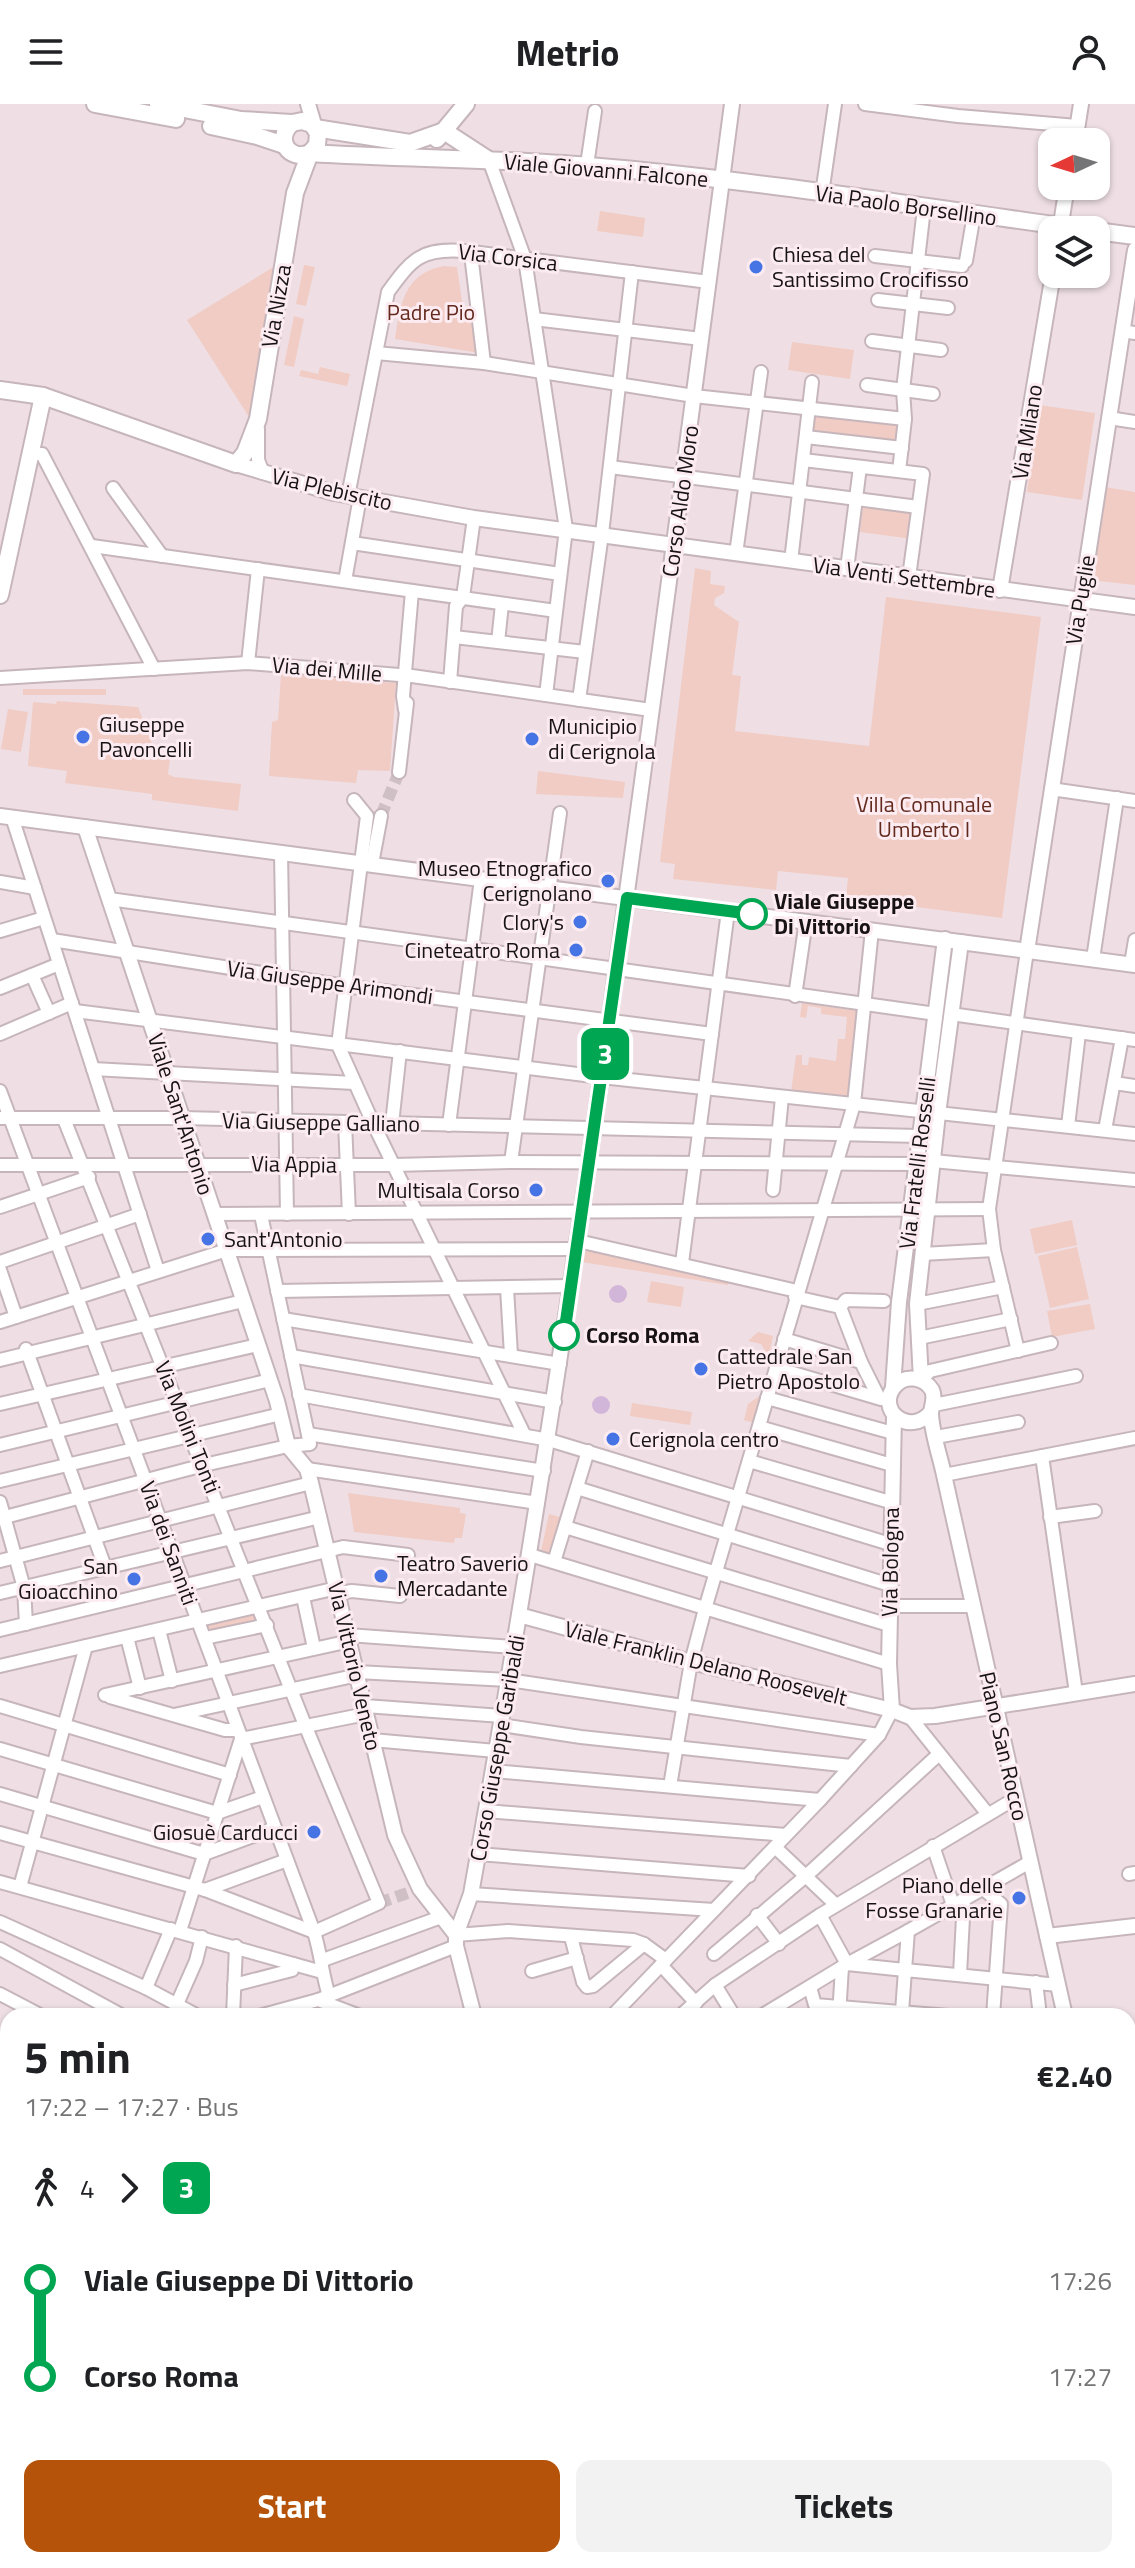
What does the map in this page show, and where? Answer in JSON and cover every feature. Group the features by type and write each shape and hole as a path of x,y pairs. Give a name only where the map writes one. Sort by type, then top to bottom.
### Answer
{"main road":[{"path":"95,104 239,131 287,148 300,156 310,153 317,145 315,128"},
{"path":"158,104 241,120 307,122 315,128 410,143 444,131"},
{"path":"417,156 444,131 461,107"},
{"path":"287,148 285,130 292,123"},
{"name":"Viale Giovanni Falcone","path":"444,131 489,160"},
{"name":"Via Nizza","path":"287,148 295,193"},
{"name":"Via Nizza","path":"236,464 245,453 258,419 295,193 310,153"},
{"name":"Viale Giovanni Falcone","path":"310,153 587,165 722,180"},
{"name":"Via Paolo Borsellino","path":"722,180 1038,224"},
{"path":"1110,233 1135,236"},
{"name":"Via Plebiscito","path":"0,390 43,396 236,464"},
{"path":"0,595 43,396"}],"street":[{"path":"292,123 306,104"},
{"path":"306,104 315,128"},
{"name":"Corso Aldo Moro","path":"627,898 732,104"},
{"path":"822,194 835,104"},
{"path":"865,104 959,110 1077,126 1081,104"},
{"path":"587,165 595,111"},
{"path":"489,160 525,259 566,529 546,695"},
{"path":"899,471 905,419 903,390 924,208"},
{"path":"875,256 964,263 974,214"},
{"name":"Via Corsica","path":"345,581 352,543 354,497 388,292 405,268 419,256 439,249 709,282"},
{"name":"Via Puglie","path":"1027,951 1079,600 1109,418 1128,332 1135,250"},
{"path":"471,254 484,363"},
{"path":"579,700 602,534 632,272"},
{"name":"Via Milano","path":"1000,590 1051,288"},
{"path":"878,300 948,308"},
{"path":"534,319 701,339"},
{"path":"872,341 941,350"},
{"path":"376,353 484,363 694,396 905,419"},
{"path":"736,554 761,372"},
{"path":"791,561 812,382"},
{"path":"867,385 933,394"},
{"path":"1109,418 1135,422"},
{"name":"Via Nizza","path":"258,419 258,460 263,473"},
{"path":"806,437 902,448"},
{"path":"31,454 42,454 154,669"},
{"path":"803,460 923,474 909,577"},
{"name":"Via Plebiscito","path":"236,464 354,497 474,518 674,545"},
{"path":"610,467 918,507"},
{"path":"847,569 860,467"},
{"path":"113,488 162,556"},
{"path":"450,682 456,606 463,597 474,518"},
{"path":"352,543 560,574"},
{"name":"Via Venti Settembre","path":"674,545 1135,607"},
{"path":"92,546 556,611"},
{"path":"248,663 258,569"},
{"path":"399,772 409,676 412,591"},
{"path":"498,642 502,604"},
{"path":"454,637 585,652"},
{"name":"Via dei Mille","path":"0,678 248,663 409,676 651,710"},
{"path":"1051,789 1135,801"},
{"path":"1093,959 1117,798"},
{"path":"354,800 367,816 371,864"},
{"path":"511,1162 560,813"},
{"path":"381,816 378,839 352,930 338,1045 524,1434"},
{"path":"158,1271 35,888 6,817 1133,964 1135,940"},
{"name":"Viale Sant'Antonio","path":"85,827 279,1408"},
{"path":"281,852 287,1214"},
{"path":"449,1125 481,879"},
{"path":"0,882 35,888"},
{"path":"549,1440 627,898"},
{"path":"109,899 352,930 795,996 1128,1039 1114,1083 1105,1130"},
{"path":"682,1263 728,911"},
{"path":"0,931 44,918"},
{"path":"795,996 806,921"},
{"path":"670,1786 691,1662 705,1609 854,1104 872,930"},
{"name":"Via Fratelli Rosselli","path":"889,1400 899,1302 933,1161 930,1114 943,1014 945,939"},
{"name":"Via Giuseppe Arimondi","path":"52,940 345,986 712,1034"},
{"name":"Via Fratelli Rosselli","path":"943,1014 961,942"},
{"path":"1018,1351 994,1250 989,1209 1027,951"},
{"path":"0,988 59,964"},
{"path":"32,975 49,1013"},
{"path":"0,1034 49,1013 73,1007 338,1045 601,1077 1135,1134"},
{"path":"1068,1126 1079,1033"},
{"path":"392,1124 400,1051"},
{"path":"93,1069 354,1083"},
{"path":"1114,1083 1135,1086"},
{"name":"Via dei Sanniti","path":"0,1091 5,1118 27,1165 123,1416 314,1932 322,1966 323,1998"},
{"path":"773,1190 782,1097"},
{"name":"Via Fratelli Rosselli","path":"921,1380 917,1304 922,1254 917,1164 919,1136 930,1114"},
{"name":"Via Giuseppe Galliano","path":"5,1118 182,1118 919,1136"},
{"name":"Via Molini Tonti","path":"64,1119 379,1903 314,1932"},
{"path":"345,1123 349,1214"},
{"path":"933,1161 1135,1180"},
{"name":"Via Appia","path":"0,1165 87,1171 124,1165 286,1163 917,1164"},
{"path":"0,1207 38,1194 87,1171"},
{"path":"214,1214 989,1209"},
{"path":"0,1262 140,1214"},
{"path":"5,1517 204,1465 310,1444 261,1215"},
{"path":"0,1322 227,1250 435,1251 577,1245 682,1263 840,1307"},
{"path":"922,1254 994,1250"},
{"path":"0,1270 16,1317"},
{"path":"277,1291 571,1286"},
{"path":"917,1304 1003,1287"},
{"path":"507,1288 511,1355"},
{"path":"840,1307 846,1300 884,1301"},
{"path":"0,1360 243,1301"},
{"path":"840,1307 861,1362 889,1400 906,1423 926,1418 932,1409 932,1390 921,1380 906,1379 889,1400"},
{"path":"283,1319 560,1364"},
{"path":"919,1338 1011,1319"},
{"path":"784,1339 861,1362"},
{"path":"921,1380 930,1371 1051,1343"},
{"path":"0,1404 258,1345"},
{"path":"27,1351 105,1567"},
{"path":"291,1356 555,1402"},
{"path":"776,1368 889,1400"},
{"path":"932,1409 1076,1376"},
{"path":"0,1445 270,1380"},
{"path":"299,1395 549,1440 890,1544"},
{"path":"767,1398 893,1433"},
{"name":"Via Bologna","path":"889,1400 893,1433 889,1625 892,1710"},
{"path":"0,1481 192,1436 279,1408"},
{"name":"Via Vittorio Veneto","path":"279,1408 288,1446 309,1476 395,1835 418,1890 435,1919 456,1941"},
{"name":"Piano San Rocco","path":"932,1409 1063,2008"},
{"path":"936,1437 1018,1422"},
{"path":"759,1427 892,1465"},
{"path":"308,1434 544,1471"},
{"path":"944,1475 1135,1438"},
{"name":"Corso Giuseppe Garibaldi","path":"456,1941 471,1894 549,1440"},
{"path":"554,1562 588,1451"},
{"path":"1042,1456 1076,1693"},
{"path":"749,1461 890,1502"},
{"path":"0,1561 220,1505 309,1476 538,1503"},
{"path":"577,1488 890,1585"},
{"path":"0,1502 24,1588 26,1624"},
{"path":"1050,1517 1095,1511"},
{"path":"0,1593 320,1517"},
{"path":"565,1527 889,1625"},
{"path":"0,1630 343,1547 408,1555"},
{"path":"530,1555 889,1664"},
{"path":"0,1666 338,1590 400,1596"},
{"path":"303,1597 314,1648"},
{"path":"890,1606 973,1606"},
{"name":"Viale Franklin Delano Roosevelt","path":"519,1615 910,1717"},
{"path":"205,1638 267,1625"},
{"path":"159,1630 172,1681"},
{"path":"127,1637 140,1688"},
{"path":"514,1647 349,1638 105,1695 240,1734 305,1725 365,1710 501,1720 581,1737 851,1766"},
{"path":"20,1887 86,1646"},
{"path":"174,1715 357,1673 508,1680 879,1735"},
{"path":"987,1813 910,1717 996,1707 1135,1684"},
{"path":"0,1706 229,1778 254,1772"},
{"path":"620,2008 820,1800 879,1735 892,1710"},
{"path":"146,1988 200,1888 204,1854 240,1734"},
{"path":"372,1740 496,1751"},
{"path":"0,1749 217,1813 263,1797"},
{"path":"714,1954 807,1875 938,1755"},
{"path":"493,1771 820,1800"},
{"path":"0,1794 204,1854 275,1828"},
{"path":"690,2008 715,1985 820,1915 1016,1798"},
{"path":"486,1811 786,1835"},
{"path":"0,1833 200,1888 314,1932"},
{"path":"933,1846 958,1902 960,1974"},
{"path":"775,1847 836,1905"},
{"path":"478,1854 749,1876"},
{"path":"200,1888 287,1860"},
{"path":"775,2008 1030,1862"},
{"path":"0,1882 293,1964 322,1966 435,1919"},
{"path":"982,1888 1001,1904 993,2008"},
{"path":"471,1894 714,1910"},
{"path":"757,1915 779,1944"},
{"path":"820,1915 845,1965 840,2008"},
{"path":"0,1922 184,2008"},
{"path":"1047,1936 1135,1926"},
{"path":"287,2008 323,1998 456,1941 508,1931 633,1940 644,1944 664,1963 696,2003"},
{"path":"902,2008 908,1931"},
{"path":"177,2004 196,1961 202,1937"},
{"path":"571,1937 587,1987 593,1986 644,1944"},
{"path":"456,1941 472,2008"},
{"path":"233,2008 236,1946"},
{"path":"0,1949 108,2008"},
{"path":"532,1971 577,1958"},
{"path":"234,1985 292,1970 293,1964"},
{"path":"845,1965 1058,1985"},
{"path":"1036,1982 1039,2008"},
{"path":"715,1985 729,2008"},
{"path":"810,1987 815,2005 825,2008"},
{"path":"0,1994 27,2008"},
{"path":"323,1998 344,2008"}],"green space":[{"path":"600,211 645,218 643,237 597,231"},
{"path":"304,265 315,267 306,306 296,304"},
{"path":"275,266 249,417 187,320"},
{"name":"Padre Pio","path":"444,266 457,267 464,315 470,319 479,353 395,339 402,303 412,283 431,270"},
{"path":"294,316 304,319 294,367 284,365"},
{"path":"792,342 854,350 850,379 788,370"},
{"path":"320,367 350,374 347,386 299,376 301,370 318,374"},
{"path":"1039,405 1095,413 1082,500 1027,492"},
{"path":"815,413 898,422 896,443 812,434"},
{"path":"1105,487 1135,492 1135,585 1089,580"},
{"path":"863,504 915,511 912,539 860,532"},
{"name":"Villa Comunale Umberto I","path":"695,568 711,571 710,584 725,586 724,593 715,598 714,605 739,622 732,675 741,676 735,731 869,746 886,597 1041,617 1002,918 846,898 848,878 778,871 776,890 673,879 675,864 660,862"},
{"path":"281,674 396,683 390,771 358,770 356,783 269,776 272,722 278,720"},
{"path":"23,689 106,689 106,695 23,695"},
{"path":"57,701 138,707 157,757 170,758 168,774 241,784 238,811 152,800 152,794 65,783 67,771 28,766 33,702 56,704"},
{"path":"8,709 28,712 21,752 1,749"},
{"path":"538,771 625,782 623,798 536,794"},
{"path":"802,1003 858,1011 849,1098 791,1092 796,1055 802,1055 802,1065 808,1065 809,1057 836,1061 838,1039 845,1039 847,1017 821,1014 821,1008 808,1006 806,1018 800,1017"},
{"path":"1072,1220 1077,1245 1035,1254 1030,1229"},
{"path":"578,1241 731,1274 728,1285 575,1261"},
{"path":"1077,1247 1089,1299 1050,1308 1038,1256"},
{"path":"651,1281 684,1287 681,1307 647,1302"},
{"path":"1090,1304 1095,1329 1052,1337 1047,1311"},
{"path":"758,1332 773,1336 769,1357 761,1344 748,1341"},
{"path":"761,1395 754,1423 744,1420 748,1404"},
{"path":"632,1403 692,1412 690,1425 630,1416"},
{"path":"348,1493 460,1508 460,1513 466,1514 462,1538 455,1538 454,1543 354,1532"},
{"path":"549,1514 560,1517 549,1553 541,1551"},
{"path":"253,1611 257,1624 206,1635 202,1623"}],"shaded area":[{"path":"618,1285 627,1294 618,1303 609,1294"},
{"path":"601,1396 610,1405 601,1414 592,1405"}],"tunnel":[{"path":"381,816 399,772"},
{"path":"379,1903 416,1890"}],"bus line":[{"name":"3","path":"564,1335 627,898 752,914"}],"place":[{"name":"Chiesa del Santissimo Crocifisso","path":"756,267"},
{"name":"Giuseppe Pavoncelli","path":"83,737"},
{"name":"Municipio di Cerignola","path":"532,739"},
{"name":"Museo Etnografico Cerignolano","path":"608,881"},
{"name":"Viale Giuseppe Di Vittorio","path":"752,914"},
{"name":"Clory's","path":"580,922"},
{"name":"Cineteatro Roma","path":"576,950"},
{"name":"Multisala Corso","path":"536,1190"},
{"name":"Sant'Antonio","path":"208,1239"},
{"name":"Corso Roma","path":"564,1335"},
{"name":"Cattedrale San Pietro Apostolo","path":"701,1369"},
{"name":"Cerignola centro","path":"613,1439"},
{"name":"Teatro Saverio Mercadante","path":"381,1576"},
{"name":"San Gioacchino","path":"134,1579"},
{"name":"Giosuè Carducci","path":"314,1832"},
{"name":"Piano delle Fosse Granarie","path":"1019,1898"}]}
